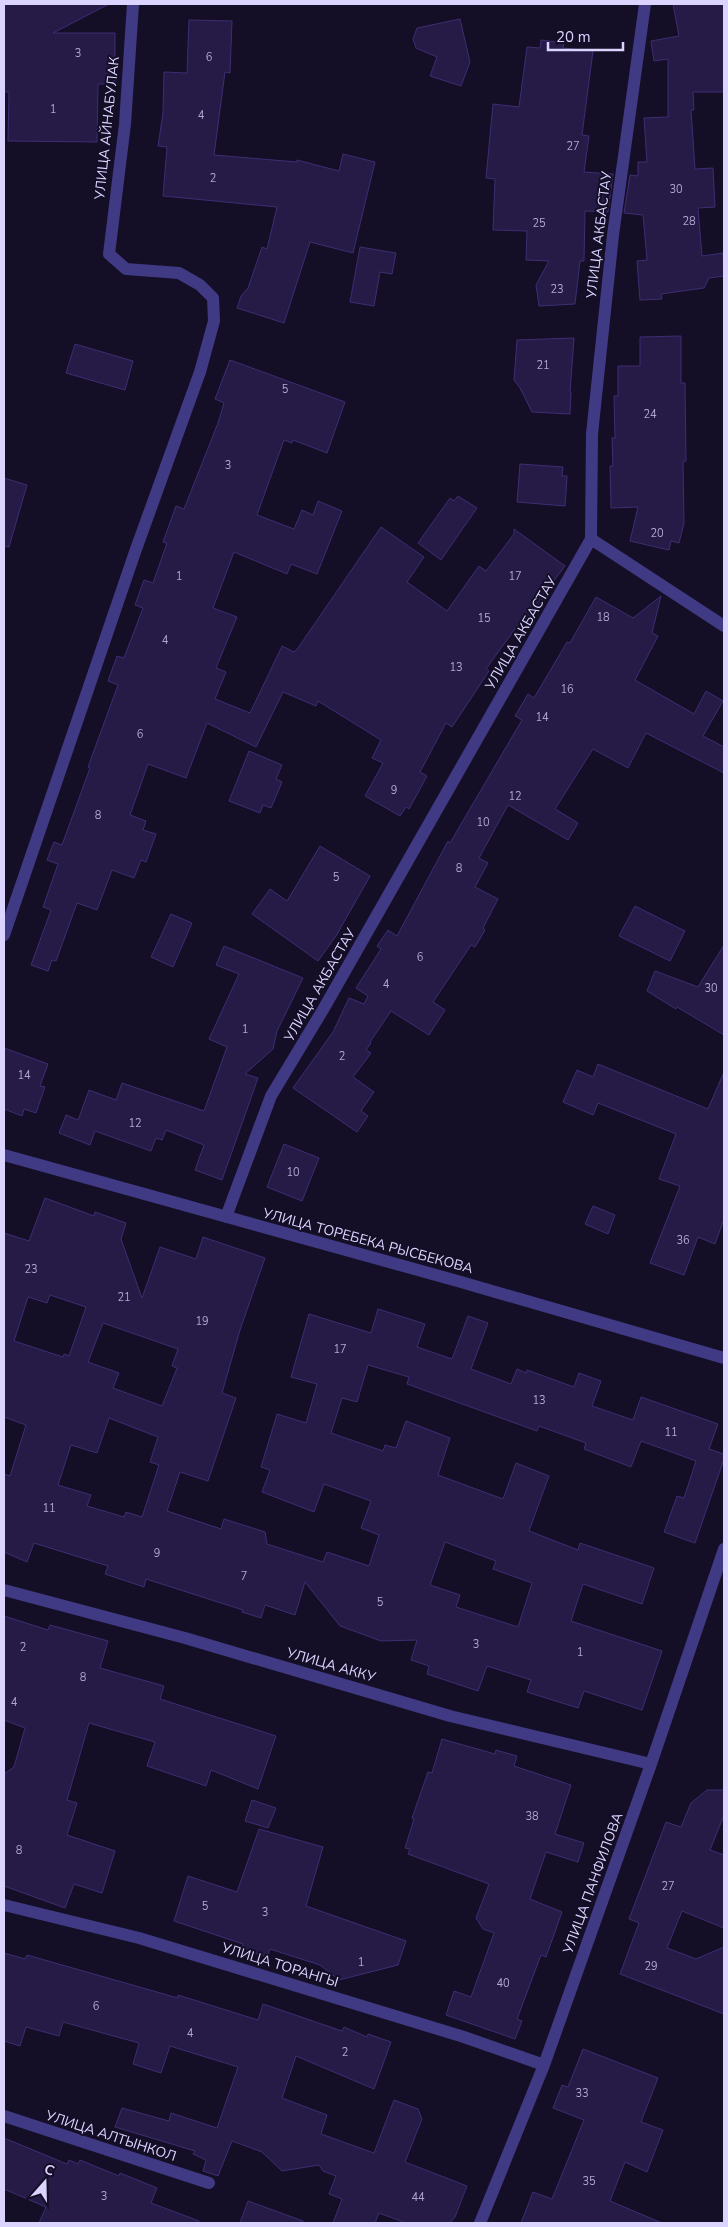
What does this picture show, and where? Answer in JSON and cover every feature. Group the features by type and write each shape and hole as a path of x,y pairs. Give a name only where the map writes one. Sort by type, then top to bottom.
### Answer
{"street":[{"name":"УЛИЦА АЙНАБУЛАК","path":"4,935 135,552 200,372 214,321 213,298 200,286 178,273 126,269 109,254 125,124 133,4"},
{"name":"УЛИЦА АКБАСТАУ","path":"226,1217 271,1096 324,1008 592,540 592,434 613,234 644,4"},
{"path":"592,540 724,626"},
{"name":"УЛИЦА ТОРЕБЕКА РЫСБЕКОВА","path":"4,1155 460,1282 724,1358"},
{"name":"УЛИЦА ПАНФИЛОВА","path":"480,2223 544,2065 651,1764 724,1549"},
{"name":"УЛИЦА АККУ","path":"4,1590 186,1638 450,1716 651,1764"},
{"name":"УЛИЦА ТОРАНГЫ","path":"4,1906 148,1941 464,2037 544,2065"},
{"name":"УЛИЦА АЛТЫНКОЛ","path":"4,2116 209,2183"}],"building":[{"path":"4,4 109,4 53,33 115,33 115,84 98,84 97,142 8,141 9,92 4,92"},
{"path":"673,4 724,4 724,92 693,92 694,110 691,110 695,169 713,168 715,207 698,208 702,256 723,253 724,276 709,278 704,288 661,294 662,299 640,300 637,261 647,260 643,215 624,213 630,175 638,176 638,162 647,162 644,118 668,117 668,59 654,61 651,41 679,36"},
{"path":"460,19 470,62 461,86 430,76 437,57 416,48 413,39 417,28"},
{"path":"189,20 232,21 230,73 225,72 214,155 297,162 297,160 339,171 343,154 375,162 353,253 310,242 284,323 237,308 241,296 248,288 262,247 267,249 277,207 163,196 167,147 158,146 163,113 164,72 187,73"},
{"path":"541,40 564,43 563,48 593,51 582,135 589,136 584,172 613,174 608,212 585,211 584,261 580,261 575,304 539,306 536,285 549,261 526,260 527,231 493,230 495,179 486,178 493,104 519,107 527,47 540,48"},
{"path":"360,247 396,253 392,274 380,272 374,306 350,302"},
{"path":"681,336 681,383 685,383 686,461 683,462 684,523 679,543 671,541 669,550 630,541 638,507 611,508 610,466 613,466 612,438 615,438 614,396 618,396 618,366 640,366 640,337"},
{"path":"574,338 570,414 532,412 514,380 517,340"},
{"path":"75,344 133,361 125,390 66,373"},
{"path":"230,360 345,402 327,453 293,440 292,443 284,440 257,515 294,529 302,510 313,515 318,501 342,511 317,574 291,564 287,574 234,552 213,608 237,617 216,668 226,672 215,699 250,713 282,646 294,652 298,648 381,527 424,557 407,582 447,611 479,566 486,571 514,534 514,529 565,566 543,595 546,598 528,623 522,619 486,669 489,671 452,727 446,723 420,772 427,776 409,809 406,807 400,816 365,796 383,763 372,758 381,740 318,701 316,706 283,692 256,747 207,723 186,778 148,764 130,815 146,821 143,830 156,834 146,862 141,860 134,878 112,870 97,910 77,903 56,961 52,960 48,971 31,965 51,910 43,907 58,864 47,860 54,842 62,845 90,768 88,767 118,685 108,681 117,656 124,658 143,608 135,605 144,580 153,583 167,543 163,542 176,506 184,509 218,423 224,403 215,399"},
{"path":"520,464 563,467 562,476 567,476 565,506 517,502"},
{"path":"4,478 27,485 9,547 4,546"},
{"path":"458,496 477,508 441,560 418,543 450,498 454,501"},
{"path":"661,596 652,633 658,636 635,680 694,714 706,691 723,701 703,736 724,747 724,773 646,733 628,768 593,749 555,809 578,823 568,840 508,805 479,858 488,863 475,887 498,899 483,928 485,930 475,947 471,945 433,1002 445,1010 429,1035 391,1011 370,1042 366,1050 371,1053 353,1077 374,1092 361,1111 368,1116 357,1132 293,1088 333,1032 349,998 364,1004 368,996 356,988 381,949 377,946 388,930 397,936 448,841 450,843 522,720 515,716 528,694 534,698 567,642 570,643 596,597 633,618"},
{"path":"249,751 282,765 276,779 282,782 271,808 263,805 260,813 229,801"},
{"path":"320,846 370,876 336,936 318,961 252,914 270,889 287,901"},
{"path":"635,906 685,931 670,961 619,936"},
{"path":"171,914 192,923 173,967 151,957"},
{"path":"724,945 724,1035 647,991 655,971 698,987"},
{"path":"224,946 303,978 277,1031 273,1049 245,1074 258,1078 222,1180 195,1170 204,1145 166,1130 162,1140 156,1138 151,1151 95,1131 90,1145 59,1133 66,1115 78,1120 89,1090 116,1100 122,1083 204,1111 227,1047 209,1039 239,974 216,965"},
{"path":"4,1048 48,1064 40,1086 45,1087 36,1113 24,1109 22,1116 4,1109"},
{"path":"598,1064 708,1109 724,1072 724,1219 715,1244 698,1237 684,1275 650,1263 680,1186 659,1179 676,1134 598,1103 593,1115 563,1102 577,1070 593,1077"},
{"path":"284,1144 319,1158 302,1201 267,1187"},
{"path":"45,1198 94,1216 95,1212 126,1223 121,1239 142,1298 160,1247 196,1259 203,1237 265,1258 240,1330 222,1393 236,1398 208,1481 180,1472 167,1511 221,1529 224,1519 265,1532 267,1544 323,1562 327,1552 369,1566 379,1535 361,1528 371,1501 324,1484 314,1512 262,1492 270,1470 261,1467 277,1414 306,1423 317,1384 291,1377 309,1314 371,1333 378,1309 425,1324 417,1347 452,1359 468,1316 488,1323 471,1369 511,1384 517,1369 526,1373 527,1370 574,1387 579,1373 601,1381 592,1406 633,1420 641,1397 718,1424 709,1449 724,1454 724,1459 695,1543 664,1532 677,1496 684,1498 696,1461 641,1441 631,1467 584,1449 586,1443 539,1426 537,1431 407,1384 409,1377 368,1365 357,1402 342,1398 331,1433 383,1451 385,1445 396,1448 406,1421 450,1438 438,1475 503,1499 516,1463 549,1476 529,1531 578,1550 580,1543 654,1568 642,1604 583,1584 571,1621 662,1651 642,1710 584,1691 578,1708 527,1692 531,1680 487,1666 478,1691 427,1674 429,1666 411,1660 417,1640 381,1641 340,1626 305,1582 295,1615 265,1605 261,1618 242,1612 243,1610 146,1579 144,1587 105,1574 108,1566 34,1543 27,1562 4,1552 4,1474 10,1476 26,1425 4,1417 4,1233 29,1241","holes":["50,1295 86,1307 69,1356 64,1354 63,1357 14,1341 28,1297 47,1303","103,1323 178,1349 172,1366 177,1368 162,1406 113,1388 119,1373 88,1362","109,1418 158,1437 150,1462 159,1465 142,1517 126,1512 124,1517 87,1506 91,1495 58,1485 71,1445 97,1453","445,1542 496,1561 493,1569 532,1583 518,1627 456,1607 460,1595 430,1585"]},
{"path":"593,1206 615,1215 608,1234 585,1224"},
{"path":"4,1616 48,1630 50,1625 108,1641 100,1668 164,1686 160,1699 276,1736 258,1789 211,1770 206,1786 147,1766 155,1742 89,1723 67,1800 77,1803 67,1835 115,1851 102,1893 74,1884 65,1908 4,1886 4,1774 14,1767 25,1728 4,1720"},
{"path":"442,1739 495,1754 496,1750 517,1756 514,1766 571,1785 555,1834 584,1843 578,1862 546,1852 530,1899 562,1912 546,1957 541,1955 517,2019 522,2021 515,2039 446,2015 454,1991 471,1997 494,1933 483,1929 476,1918 489,1884 408,1854 410,1849 405,1848 414,1819 412,1818 428,1772 432,1773"},
{"path":"707,1790 724,1790 724,1815 710,1850 724,1855 724,1928 682,1911 667,1948 696,1959 724,1947 724,2014 620,1974 639,1923 629,1919 666,1822 681,1827 691,1803"},
{"path":"252,1800 276,1808 268,1828 245,1821"},
{"path":"259,1829 323,1847 306,1906 406,1941 398,1965 339,1980 320,1965 270,1949 267,1957 242,1949 243,1944 174,1921 188,1876 237,1892"},
{"path":"4,1953 25,1959 27,1955 178,1998 178,1995 258,2020 263,2004 342,2031 344,2027 367,2037 368,2034 391,2042 374,2089 296,2056 282,2098 327,2115 321,2134 374,2153 394,2100 418,2109 422,2119 405,2162 467,2186 455,2217 450,2223 406,2223 379,2213 375,2223 333,2223 342,2199 329,2194 336,2176 323,2171 319,2165 282,2171 262,2152 232,2141 218,2176 203,2171 206,2160 193,2154 195,2151 115,2127 122,2108 169,2121 171,2113 217,2128 238,2067 170,2046 161,2073 133,2064 139,2043 63,2022 59,2036 26,2027 20,2046 4,2041"},
{"path":"583,2049 658,2078 641,2122 663,2130 647,2172 625,2162 610,2201 662,2223 521,2223 533,2192 552,2199 584,2120 553,2108 562,2085 568,2087"},
{"path":"4,2138 67,2164 69,2160 78,2164 80,2160 119,2176 120,2173 157,2188 151,2203 199,2221 199,2223 39,2223 46,2207 4,2189"},
{"path":"248,2201 303,2221 303,2223 240,2223"}]}
